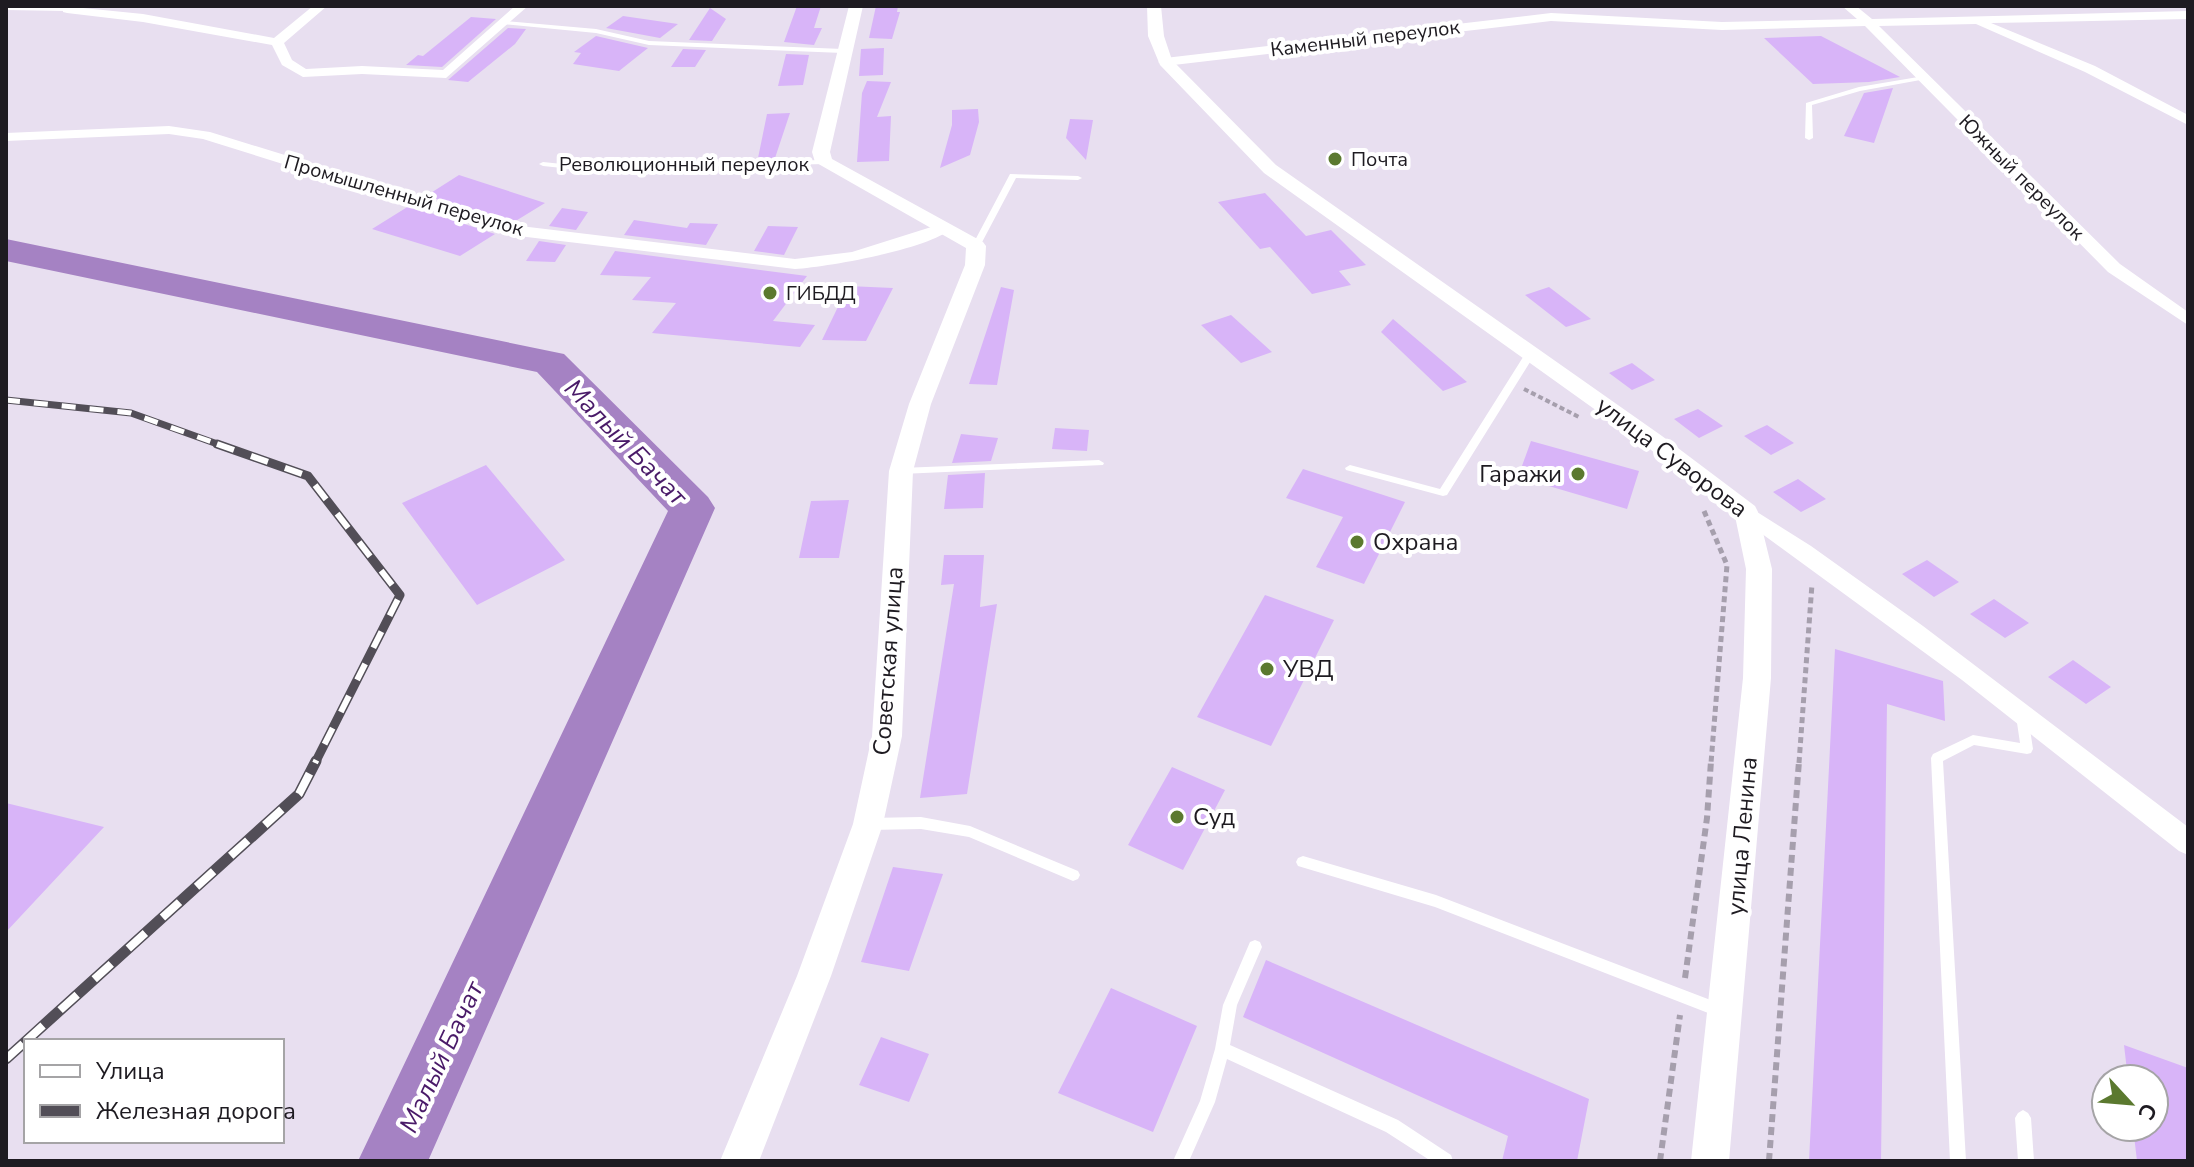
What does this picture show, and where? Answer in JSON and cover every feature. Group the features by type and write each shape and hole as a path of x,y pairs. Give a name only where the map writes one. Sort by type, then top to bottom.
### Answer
{"street":[{"path":"67,9 143,18 277,42 321,6"},
{"path":"277,42 287,62 303,73 362,70 446,74 522,6"},
{"path":"856,6 821,152 824,162 976,246"},
{"path":"1154,6 1156,36 1165,62"},
{"path":"1540,6 1551,17"},
{"name":"Южный переулок","path":"1848,6 1867,21 2114,268 2188,320"},
{"path":"1890,9 1935,19"},
{"name":"Каменный переулок","path":"1165,62 1551,17 1722,26 1969,18 2053,31 2187,16"},
{"path":"1969,18 2062,57 2188,121"},
{"path":"2053,31 2062,57"},
{"name":"улица Суворова","path":"1165,62 1270,169 1814,558 2021,711 2188,843"},
{"name":"Промышленный переулок","path":"6,137 169,130 205,135 510,230 795,264 866,255 944,228"},
{"name":"Советская улица","path":"739,1161 814,976 868,824 887,736 901,471 920,404 975,265 976,246"},
{"name":"улица Ленина","path":"1710,1161 1757,678 1759,569 1746,512"}],"lane":[{"path":"6,8 67,9"},
{"path":"504,23 596,31 649,43 843,51"},
{"path":"1809,138 1808,104 1859,89 1924,78"},
{"name":"Революционный переулок","path":"543,164 572,167 824,162"},
{"path":"976,246 1013,176 1078,178"},
{"path":"1350,468 1443,493 1530,354"},
{"path":"901,471 1099,463"},
{"path":"1958,1161 1937,758 1973,740 2027,749 2021,711"},
{"path":"868,824 921,823 970,832 1073,875"},
{"path":"1303,862 1436,901 1726,1012"},
{"path":"1181,1161 1207,1102 1230,1005 1255,947"},
{"path":"1222,1049 1392,1126 1445,1161"},
{"path":"2023,1118 2026,1161"}],"path":[{"path":"1513,382 1593,425"},
{"path":"1660,1161 1707,818 1727,565 1709,517 1700,505"},
{"path":"1769,1161 1814,558"}],"building":[{"path":"797,6 821,6 814,28 822,28 814,45 784,42"},
{"path":"876,6 898,6 897,12 900,12 892,39 869,38"},
{"path":"710,8 726,19 712,41 689,40"},
{"path":"623,16 678,24 660,38 606,28"},
{"path":"471,17 496,19 442,67 406,65 418,55 423,56"},
{"path":"508,28 526,29 515,44 468,82 448,80"},
{"path":"596,36 648,48 619,71 573,64 581,53 574,52"},
{"path":"1821,36 1900,77 1869,82 1813,84 1764,38"},
{"path":"884,48 883,75 859,76 861,49"},
{"path":"683,49 706,50 695,67 671,67"},
{"path":"786,54 809,55 803,85 778,86"},
{"path":"867,81 891,82 877,117 891,116 889,161 857,162 862,93"},
{"path":"1893,88 1874,143 1844,136 1864,93"},
{"path":"978,109 979,122 970,155 940,168 952,125 952,110"},
{"path":"790,113 775,158 758,158 767,114"},
{"path":"1070,119 1093,120 1086,160 1066,138"},
{"path":"459,175 545,203 514,222 426,196"},
{"path":"1265,193 1306,236 1331,230 1366,265 1339,271 1351,285 1312,294 1270,247 1260,249 1218,202"},
{"path":"409,206 495,234 460,256 372,229"},
{"path":"562,208 588,212 576,230 549,226"},
{"path":"634,220 687,228 690,223 718,224 706,245 624,235"},
{"path":"768,226 798,227 784,255 754,251"},
{"path":"539,241 566,245 555,262 526,261"},
{"path":"615,251 807,276 773,321 815,325 800,347 652,333 676,303 632,300 651,277 600,275"},
{"path":"848,286 893,288 866,341 822,340"},
{"path":"1001,287 1014,290 997,385 969,384"},
{"path":"1549,287 1591,319 1566,327 1525,295"},
{"path":"1231,315 1272,352 1241,363 1201,325"},
{"path":"1393,319 1467,382 1443,391 1381,332"},
{"path":"1632,363 1655,380 1632,390 1609,373"},
{"path":"1698,409 1723,426 1699,438 1674,419"},
{"path":"1767,425 1794,443 1771,455 1744,436"},
{"path":"1055,428 1089,430 1087,451 1052,449"},
{"path":"961,434 998,438 991,461 952,463"},
{"name":"Гаражи","path":"1531,441 1639,471 1627,509 1518,477"},
{"path":"486,465 565,560 477,605 402,503"},
{"name":"Охрана","path":"1303,469 1405,502 1364,584 1316,567 1343,517 1286,498"},
{"path":"985,473 983,508 944,509 948,475"},
{"path":"1798,479 1826,499 1801,512 1773,492"},
{"path":"849,500 839,558 799,558 811,501"},
{"path":"944,555 984,555 980,607 997,604 967,794 920,798 954,584 941,585"},
{"path":"1927,560 1959,582 1934,597 1902,574"},
{"name":"УВД","path":"1265,595 1334,620 1271,746 1197,717"},
{"path":"1994,599 2029,623 2005,638 1970,614"},
{"path":"1835,649 1943,681 1945,721 1887,704 1881,1161 1809,1161"},
{"path":"2073,660 2111,687 2086,704 2048,677"},
{"name":"Суд","path":"1172,767 1225,790 1183,870 1128,845"},
{"path":"6,803 104,827 6,932"},
{"path":"893,867 943,874 909,971 861,962"},
{"path":"1266,960 1589,1099 1577,1161 1502,1161 1508,1136 1243,1017"},
{"path":"1111,988 1197,1026 1153,1132 1058,1093"},
{"path":"881,1037 929,1054 909,1102 859,1085"},
{"path":"2124,1045 2188,1068 2188,1161 2137,1161 2135,1143 2170,1143 2170,1063 2126,1063"}],"waterway":[{"name":"Малый Бачат","path":"6,250 550,363 692,508 393,1161"}],"railway":[{"path":"6,400 131,413 223,446"},
{"path":"217,444 308,476 400,595 315,763"},
{"path":"28,1039 299,794 316,761"},
{"path":"6,1059 24,1043"}],"place":[{"name":"Почта","path":"1335,159"},
{"name":"ГИБДД","path":"770,293"},
{"name":"Гаражи","path":"1578,474"},
{"name":"Охрана","path":"1357,542"},
{"name":"УВД","path":"1267,669"},
{"name":"Суд","path":"1177,817"}]}
